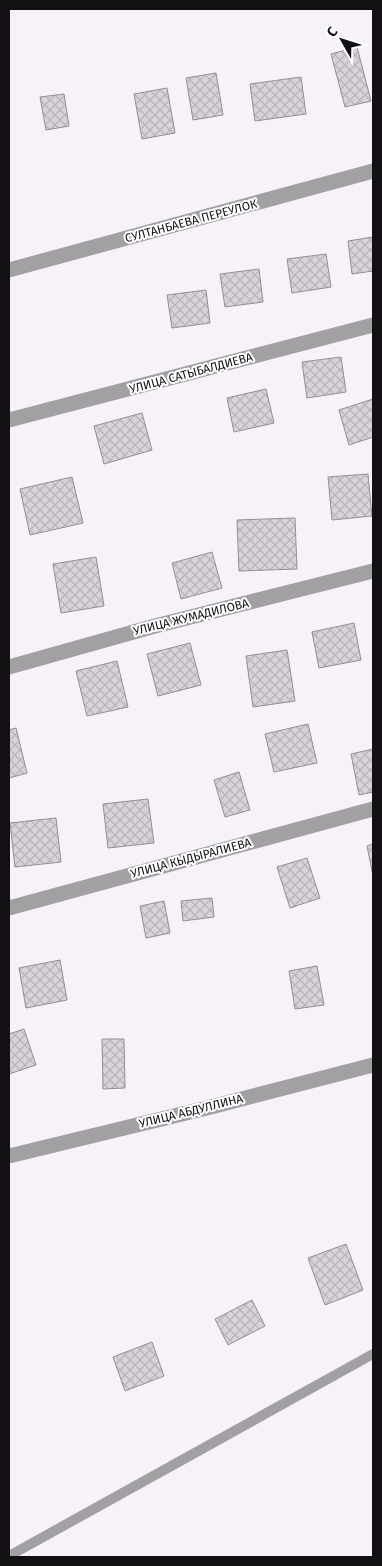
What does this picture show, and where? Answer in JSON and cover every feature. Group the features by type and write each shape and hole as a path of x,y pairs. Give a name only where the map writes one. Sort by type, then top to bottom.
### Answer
{"street":[{"name":"СУЛТАНБАЕВА ПЕРЕУЛОК","path":"9,270 373,171"},
{"name":"УЛИЦА САТЫБАЛДИЕВА","path":"9,420 373,325"},
{"name":"УЛИЦА ЖУМАДИЛОВА","path":"9,667 164,624 373,571"},
{"name":"УЛИЦА КЫДЫРАЛИЕВА","path":"9,908 373,809"},
{"name":"УЛИЦА АБДУЛЛИНА","path":"9,1156 373,1065"}],"lane":[{"path":"9,1556 373,1354"}],"building":[{"path":"357,47 371,101 345,107 331,54"},
{"path":"216,73 223,115 193,120 186,78"},
{"path":"301,77 306,114 255,121 250,84"},
{"path":"167,88 175,133 142,139 134,94"},
{"path":"64,94 69,126 46,130 40,97"},
{"path":"373,237 373,271 352,274 348,241"},
{"path":"326,254 331,287 292,293 287,259"},
{"path":"259,269 263,302 225,307 220,274"},
{"path":"206,290 210,323 172,328 167,295"},
{"path":"341,357 346,392 307,398 302,362"},
{"path":"266,389 274,423 234,432 227,398"},
{"path":"373,399 373,437 349,445 339,410"},
{"path":"142,413 152,450 104,464 94,426"},
{"path":"368,474 372,516 332,520 328,477"},
{"path":"72,477 83,523 30,535 20,489"},
{"path":"295,518 297,569 239,571 237,520"},
{"path":"212,552 222,588 181,599 172,563"},
{"path":"96,557 104,606 61,613 53,564"},
{"path":"354,623 361,660 319,668 312,632"},
{"path":"190,643 201,685 158,696 147,654"},
{"path":"287,650 295,701 253,707 246,656"},
{"path":"117,661 128,707 87,716 76,671"},
{"path":"308,724 317,763 274,772 265,734"},
{"path":"16,728 27,773 9,778 9,730"},
{"path":"373,749 373,792 359,795 351,754"},
{"path":"239,772 250,810 225,817 214,780"},
{"path":"148,799 154,843 108,848 103,804"},
{"path":"56,818 61,862 15,867 10,823"},
{"path":"373,844 373,876 367,846"},
{"path":"307,858 320,898 290,908 277,867"},
{"path":"212,898 214,917 183,921 181,901"},
{"path":"164,901 170,933 146,938 140,906"},
{"path":"60,960 67,1000 26,1008 19,968"},
{"path":"317,966 324,1005 295,1009 289,971"},
{"path":"24,1029 36,1065 9,1074 9,1034"},
{"path":"102,1039 124,1039 125,1088 103,1089"},
{"path":"346,1244 363,1290 325,1305 308,1258"},
{"path":"252,1300 265,1326 228,1345 215,1319"},
{"path":"152,1342 164,1376 125,1391 113,1357"}]}
